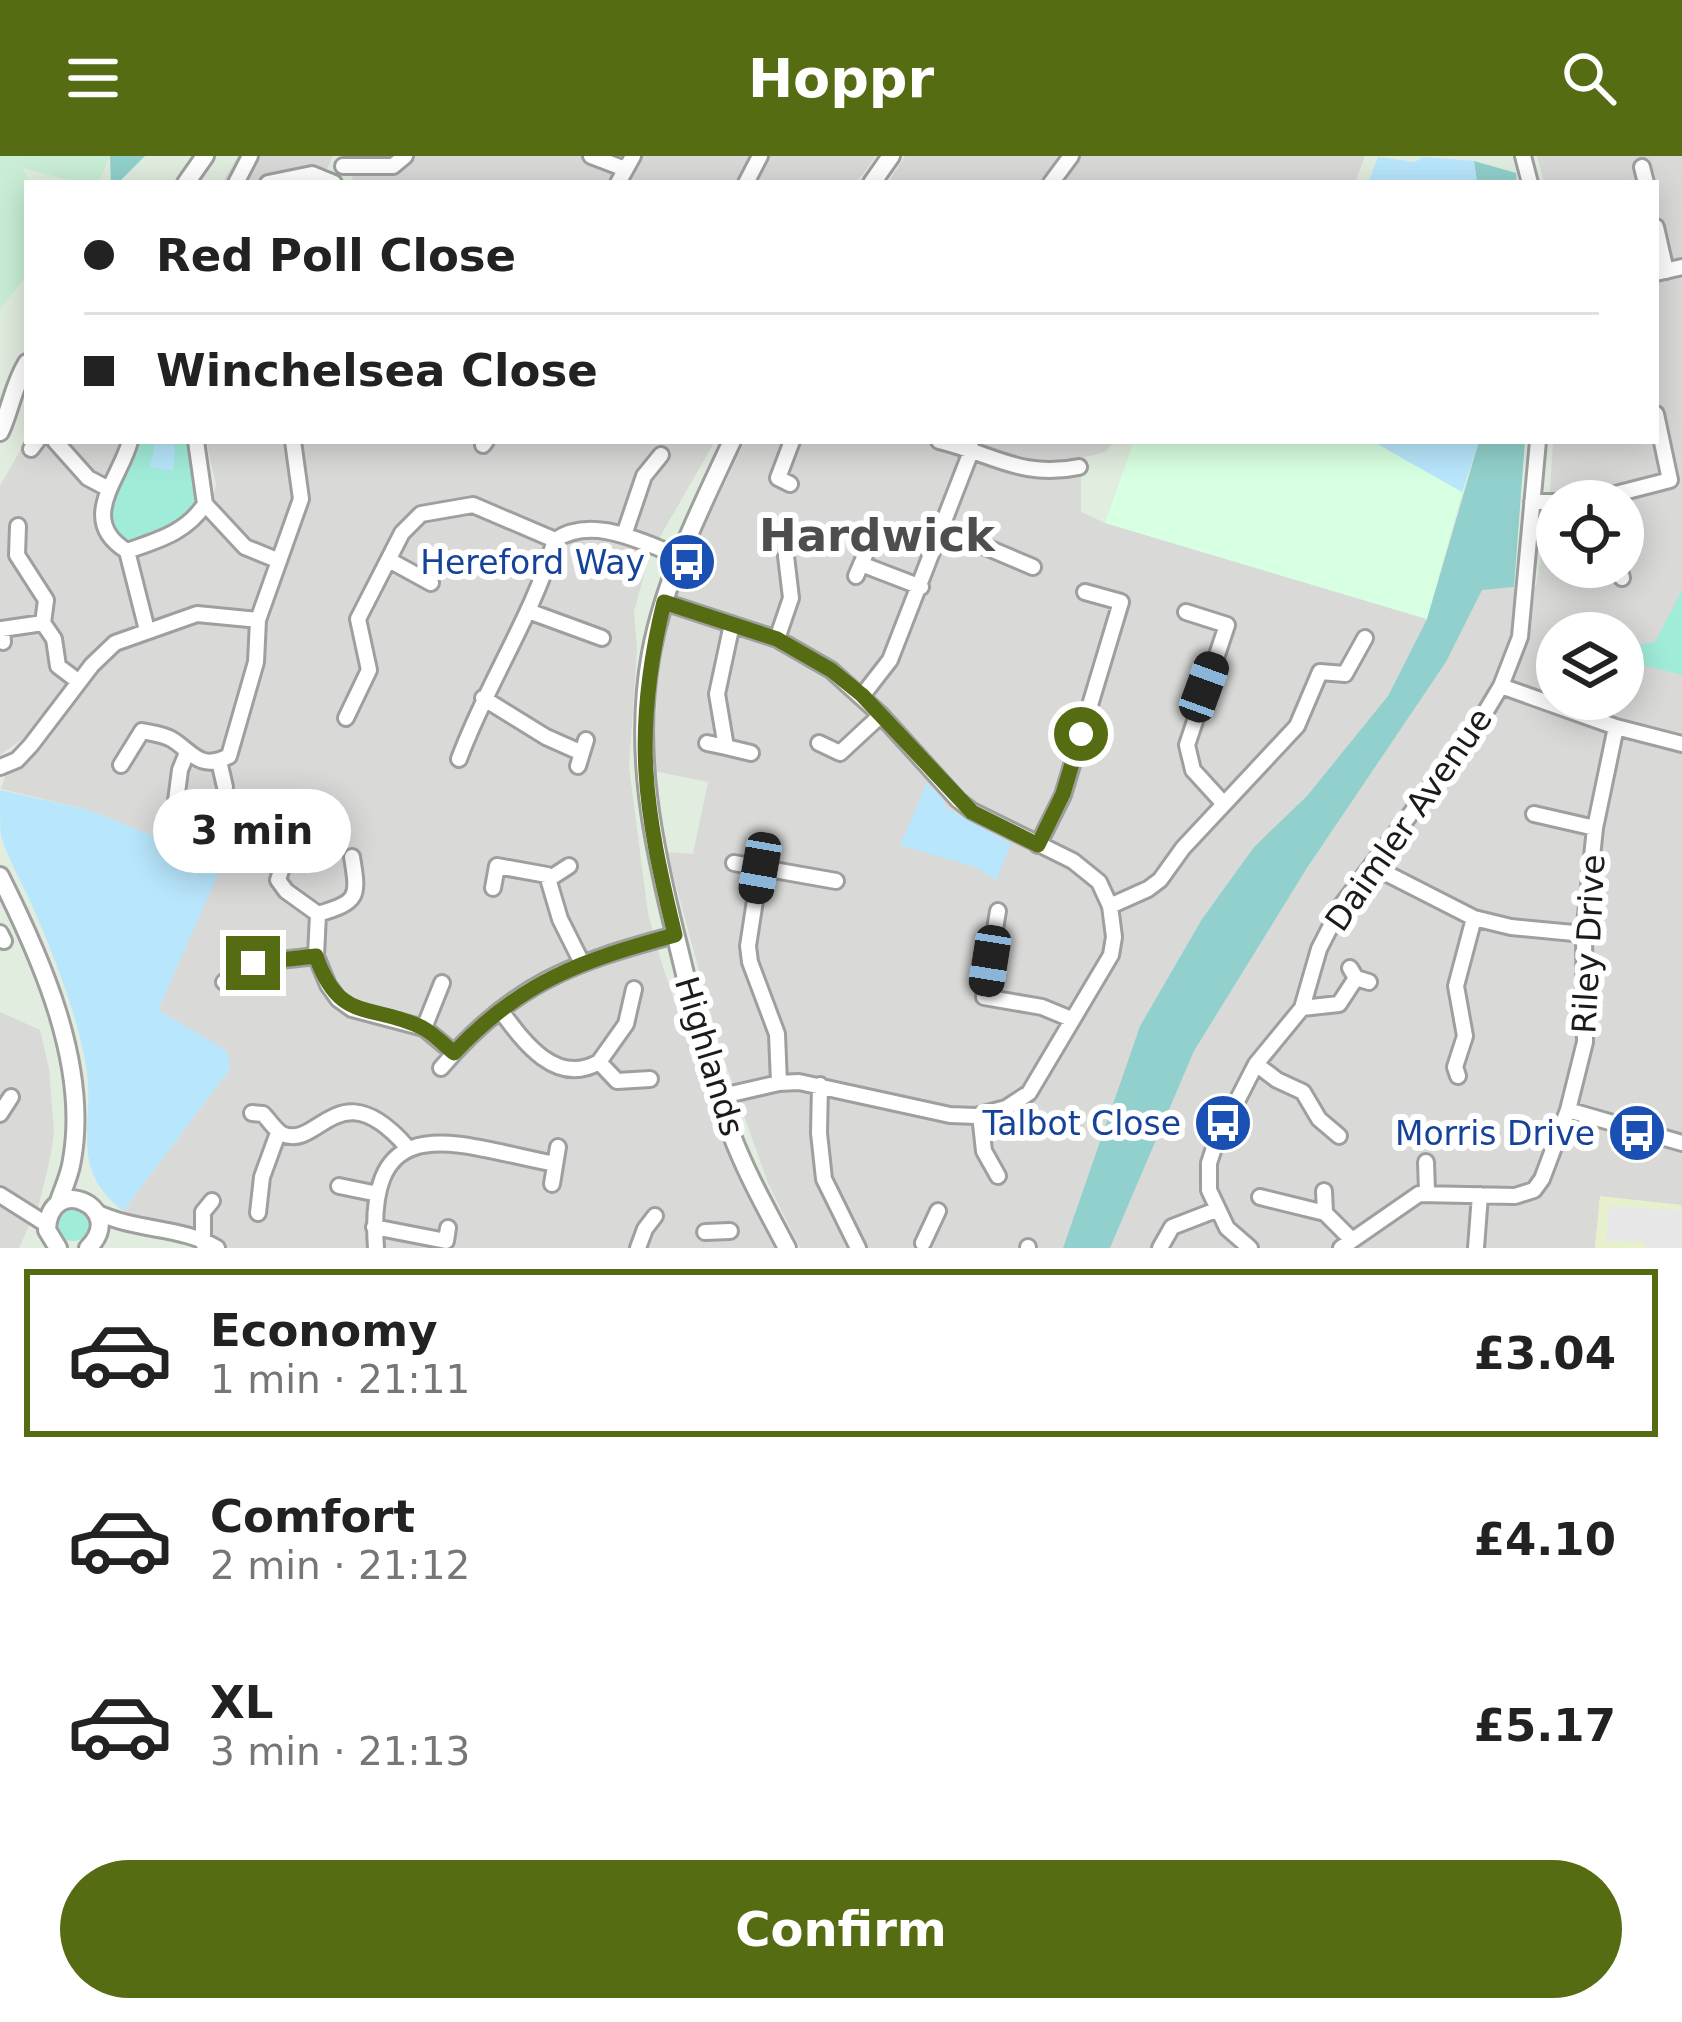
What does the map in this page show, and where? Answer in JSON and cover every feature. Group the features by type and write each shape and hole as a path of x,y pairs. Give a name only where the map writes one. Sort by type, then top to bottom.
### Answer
{"street":[{"path":"239,180 250,156"},
{"path":"344,161 393,166 405,156"},
{"path":"591,156 625,170"},
{"path":"1642,167 1645,180"},
{"path":"280,180 312,174 327,180"},
{"path":"1659,238 1668,270"},
{"path":"0,432 9,413 10,395 24,369"},
{"path":"9,413 24,400"},
{"path":"1644,487 1670,480 1659,428"},
{"path":"58,444 88,478 107,488"},
{"path":"129,444 102,509 114,542 127,551 147,630"},
{"path":"196,444 205,505 245,547 277,560"},
{"path":"122,765 142,731 175,741 186,755 219,761 229,756 256,662 258,620 301,499 293,444"},
{"name":"Highlands","path":"731,444 679,556 664,602 646,698 644,775 650,830 718,1097 748,1173 787,1248"},
{"path":"790,484 778,478 791,444"},
{"path":"951,444 1027,471 1079,467"},
{"name":"Daimler Avenue","path":"1216,1210 1209,1190 1209,1163 1256,1064 1302,1008 1319,949 1342,906 1478,726 1501,686 1520,637 1538,444"},
{"path":"862,695 890,660 972,449"},
{"path":"624,535 644,476 661,455"},
{"path":"127,551 175,534 194,521 205,505"},
{"path":"346,718 369,670 358,619 402,532 422,514 473,505 555,540 580,529 624,535 679,556"},
{"path":"18,526 8,543 46,600 43,623 53,634 58,666 79,682"},
{"path":"943,529 1033,567"},
{"path":"447,743 461,754 483,698 531,612 555,540"},
{"path":"389,560 431,584"},
{"path":"777,639 791,598 788,564 807,570"},
{"path":"861,564 921,587"},
{"path":"1038,845 1063,794 1120,602 1085,592"},
{"path":"664,602 777,639 831,670 862,695 972,812 1073,861 1099,882 1110,906 1114,937 1111,956 1029,1093 1006,1108 980,1115 950,1115 820,1085 779,1083 718,1097"},
{"path":"531,612 602,638"},
{"path":"1186,612 1227,625 1187,745 1193,770 1224,804"},
{"path":"1,768 31,746 115,643 197,614 258,620"},
{"path":"2,642 2,629 43,623"},
{"path":"726,747 717,694 731,624"},
{"path":"1110,906 1160,880 1183,848 1303,719 1320,672 1345,674 1365,638"},
{"path":"1501,686 1616,727 1682,744"},
{"path":"483,698 545,737 582,753"},
{"path":"819,743 840,753 881,715"},
{"name":"Riley Drive","path":"1427,1192 1515,1196 1534,1190 1542,1179 1568,1110 1585,1042 1584,934 1595,828 1616,727"},
{"path":"707,743 751,752"},
{"path":"172,832 186,755"},
{"path":"219,761 225,787"},
{"path":"302,804 278,880 318,914"},
{"path":"1534,814 1595,828"},
{"path":"318,914 354,898 357,884 352,857"},
{"path":"494,888 493,861 539,871 549,879 560,919 580,962"},
{"path":"734,863 836,880"},
{"path":"549,879 569,866"},
{"path":"1372,866 1474,918 1511,928 1584,934"},
{"path":"760,868 748,946 776,1034 779,1083"},
{"path":"0,876 41,957 64,1039 74,1119 72,1163 74,1176 93,1208 93,1242 137,1228"},
{"path":"998,911 984,997 1042,1007 1071,1019"},
{"path":"318,914 316,956 328,986 352,1009 424,1028 454,1053"},
{"path":"1458,1076 1455,1067 1465,1036 1456,986 1474,918"},
{"path":"441,1068 479,1026 538,983 580,962 675,935"},
{"path":"224,984 253,963 316,956"},
{"path":"1302,1008 1339,1004 1358,976"},
{"path":"424,1028 442,983"},
{"path":"501,1011 522,1040 548,1062 588,1069 599,1062 626,1024 624,1008 634,989"},
{"path":"599,1062 617,1081 650,1079"},
{"path":"1256,1064 1303,1092 1318,1119 1339,1136"},
{"path":"820,1085 824,1179 858,1248"},
{"path":"0,1114 11,1097"},
{"path":"1568,1110 1682,1143"},
{"path":"252,1113 263,1114 278,1132 301,1135 330,1117 362,1114 387,1124 406,1148"},
{"path":"980,1115 984,1151 998,1177"},
{"path":"257,1213 262,1178 278,1132"},
{"path":"376,1248 378,1194 393,1159 406,1148 435,1141 555,1164"},
{"path":"552,1184 558,1148"},
{"path":"1324,1192 1325,1213 1347,1244 1411,1198 1427,1192 1426,1162"},
{"path":"46,1224 72,1163"},
{"path":"338,1186 378,1194"},
{"path":"0,1196 46,1224 55,1246"},
{"path":"1270,1196 1325,1213"},
{"path":"1476,1248 1480,1196"},
{"path":"22,1206 76,1199 137,1228 208,1245 202,1212 212,1201"},
{"path":"1160,1248 1172,1227 1216,1210 1227,1228 1250,1248"},
{"path":"923,1243 938,1211"},
{"path":"638,1248 655,1216"},
{"path":"374,1227 446,1239"},
{"path":"718,1232 719,1248"}],"shaded area":[{"path":"0,156 110,156 99,180 69,180 23,168 29,180 24,180 24,279 0,309"},
{"path":"110,156 145,156 121,180 111,180"},
{"path":"238,156 333,156 321,180 224,180"},
{"path":"411,156 876,156 858,180 352,180 353,171"},
{"path":"905,156 1365,156 1356,180 890,180"},
{"path":"1537,156 1682,156 1682,1209 1681,1205 1600,1197 1595,1248 1110,1248 1194,1051 1307,868 1446,662 1482,589 1644,588 1644,480 1551,480 1553,444 1659,444 1659,180 1543,180"},
{"path":"1378,157 1415,162 1423,157 1474,161 1477,180 1369,180"},
{"path":"1474,161 1516,173 1517,180 1477,180"},
{"path":"50,444 99,494 101,530 117,554 136,556 198,528 216,485 207,444 713,444 649,556 634,612 637,649 629,767 648,913 661,961 721,1138 775,1248 227,1248 201,1230 157,1223 123,1211 230,1069 226,1051 158,1010 222,863 85,809 1,789 6,773 34,750 95,671 81,664 28,735 0,755 0,486 22,447 29,452"},
{"path":"66,444 123,444 106,476 89,472"},
{"path":"136,444 192,444 197,507 172,529 128,543 118,534 110,510"},
{"path":"155,444 173,444 173,471 150,467"},
{"path":"744,444 1112,444 1105,452 1081,458 1081,512 1427,619 1388,696 1365,729 1307,796 1254,847 1202,919 1140,1026 1063,1248 800,1248 768,1183 720,1048 667,852 693,854 708,782 654,771 658,662 678,582"},
{"path":"1133,444 1377,444 1462,492 1427,619 1105,523"},
{"path":"1377,444 1478,444 1462,492"},
{"path":"1478,444 1525,444 1514,587 1482,590 1446,662 1307,868 1194,1051 1110,1248 1063,1248 1140,1026 1202,919 1254,847 1307,796 1388,696 1427,619"},
{"path":"1682,590 1682,675 1644,665 1644,644 1655,642"},
{"path":"927,783 946,808 1011,844 996,880 975,867 900,845"},
{"path":"0,790 85,809 223,863 158,1010 227,1051 230,1069 123,1211 105,1194 89,1160 85,1060 55,961 1,836"},
{"path":"0,1012 40,1030 49,1068 54,1132 50,1159 39,1204 19,1248 0,1248"},
{"path":"1600,1196 1681,1205 1682,1248 1595,1248"},
{"path":"73,1205 86,1210 91,1223 86,1236 73,1241 60,1236 55,1223 60,1210"},
{"path":"1609,1206 1681,1210 1682,1248 1606,1241"}],"place":[{"name":"Hereford Way","path":"687,562"},
{"name":"Talbot Close","path":"1223,1123"},
{"name":"Morris Drive","path":"1637,1133"}],"district":[{"name":"Hardwick","path":"877,535"}],"route":[{"path":"253,963 316,956 328,986 352,1009 424,1028 454,1053 479,1026 538,983 602,954 675,935 650,830 644,775 651,652 664,602 777,639 831,670 862,695 972,812 1038,845 1063,794 1081,734"}]}
